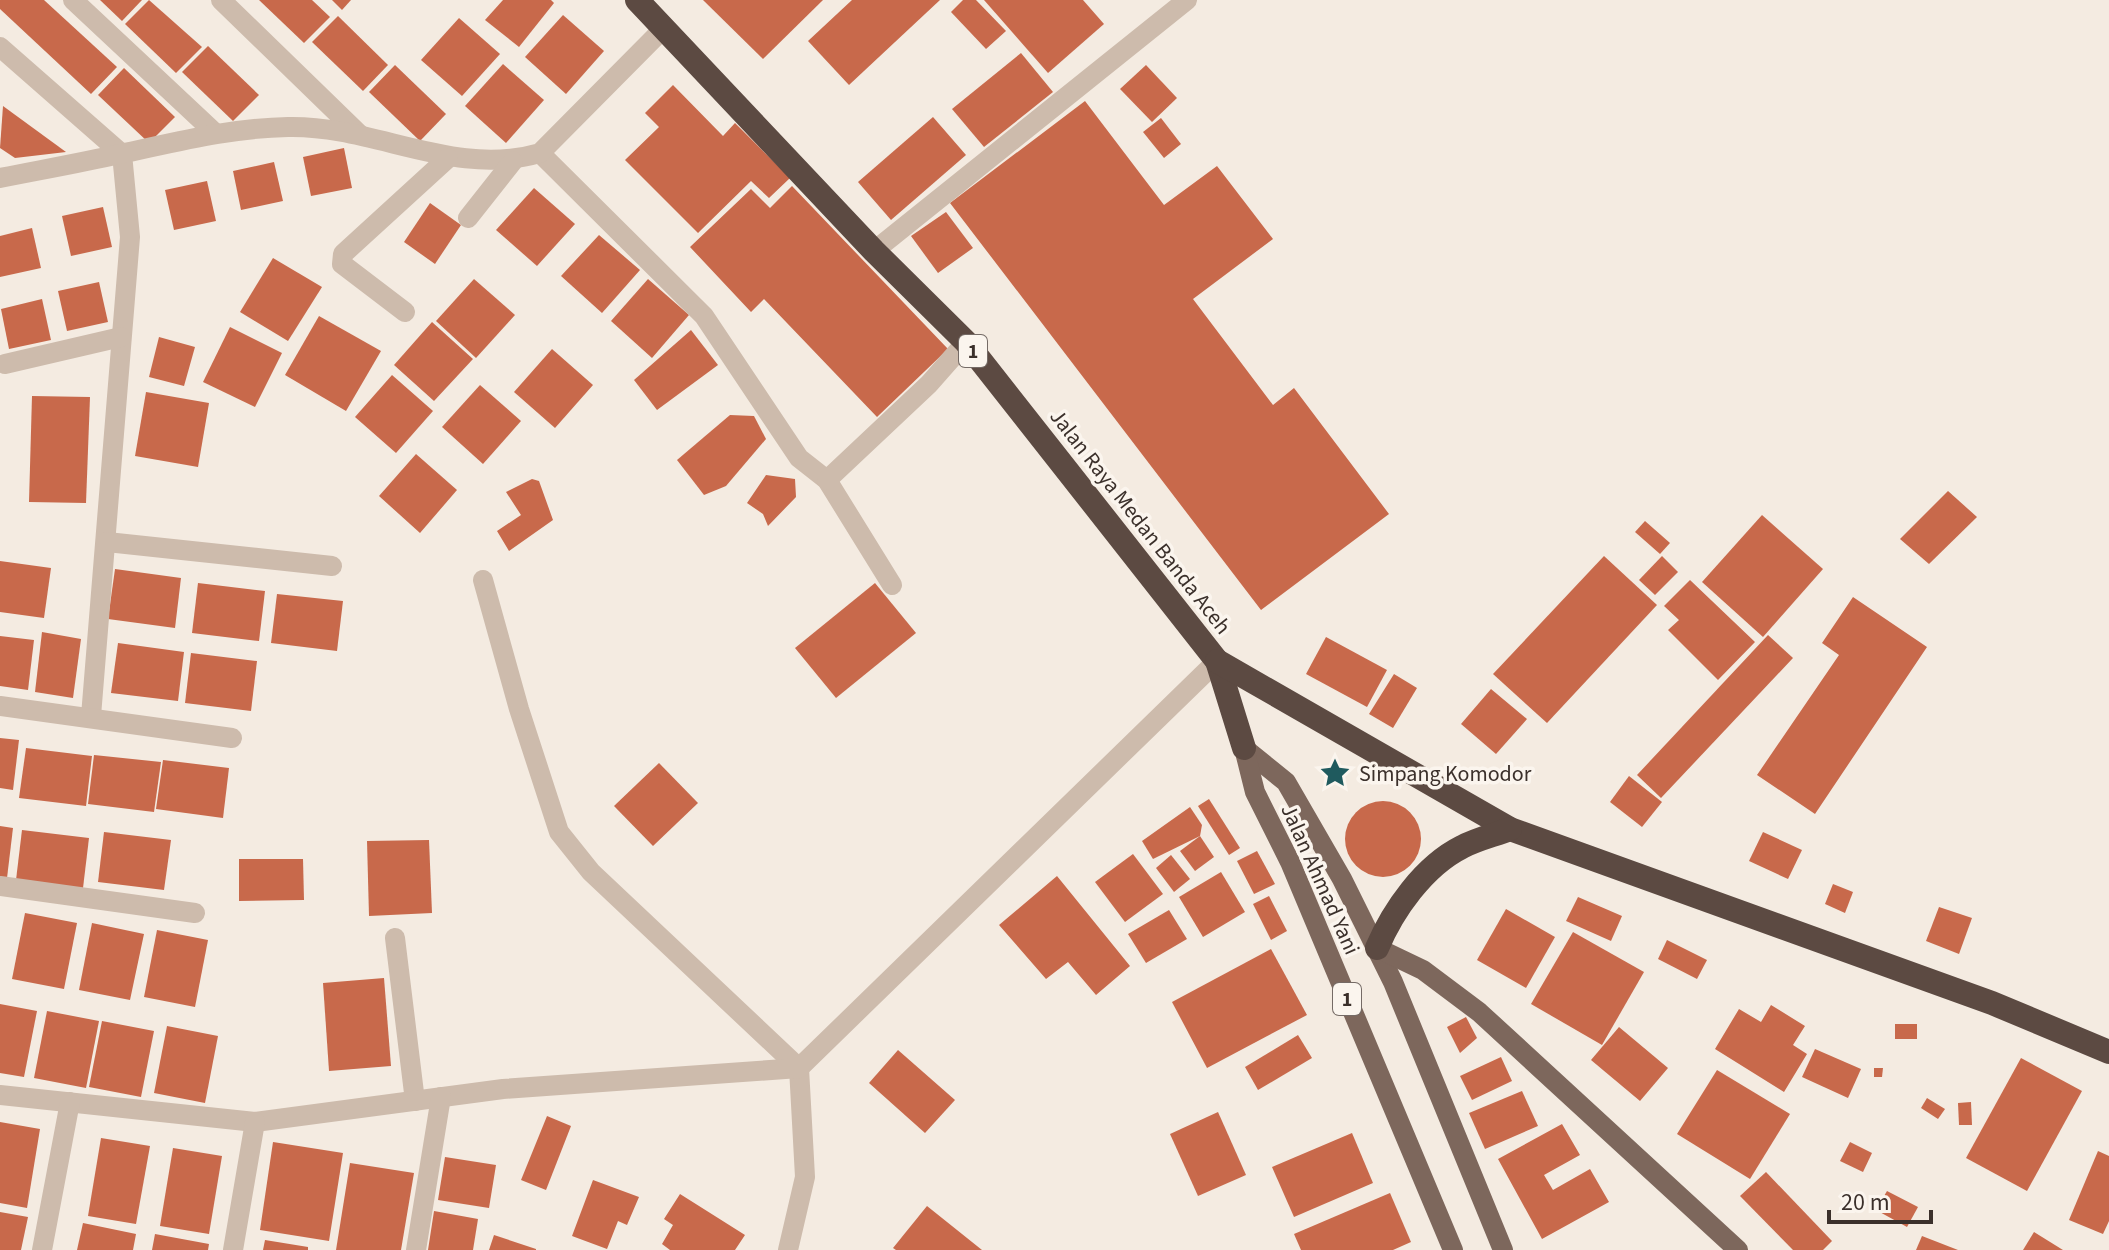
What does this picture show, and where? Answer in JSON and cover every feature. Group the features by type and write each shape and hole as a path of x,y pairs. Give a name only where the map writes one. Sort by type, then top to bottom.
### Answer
{"highway":[{"name":"Jalan Raya Medan Banda Aceh","path":"637,0 874,251 966,342 1217,661 1244,748"},
{"path":"1217,661 1510,829 1992,1003 2109,1052"},
{"path":"1377,948 1390,918 1439,864 1461,847 1510,829"}],"main road":[{"name":"1","path":"1244,748 1286,782 1342,879 1377,948 1503,1250"},
{"name":"Jalan Ahmad Yani","path":"1244,748 1255,792 1290,862 1453,1250"},
{"path":"1377,948 1423,970 1479,1012 1738,1250"}],"street":[{"path":"73,0 214,132"},
{"path":"221,0 359,134"},
{"path":"874,251 1187,0"},
{"path":"0,178 214,132 291,127 359,134 448,158 513,161 540,153 663,29"},
{"path":"0,47 122,154 130,237 91,716"},
{"path":"540,153 704,316 799,458 827,480 892,585"},
{"path":"405,312 342,264 343,254 448,158"},
{"path":"468,218 513,161"},
{"path":"5,364 121,337"},
{"path":"827,480 929,384 966,342"},
{"path":"107,542 332,566"},
{"path":"483,580 519,709 559,832 591,872 799,1068 805,1177 788,1250"},
{"path":"0,1095 255,1122 503,1089 799,1068 1217,661"},
{"path":"0,706 91,716 232,738"},
{"path":"0,886 195,913"},
{"path":"395,938 415,1101"},
{"path":"416,1250 441,1097"},
{"path":"42,1250 70,1102"},
{"path":"233,1250 255,1122"}],"building":[{"path":"0,0 44,0 117,67 91,94 0,9"},
{"path":"100,0 142,0 122,21"},
{"path":"149,0 202,47 176,73 125,24"},
{"path":"259,0 312,0 330,17 304,43"},
{"path":"332,0 351,0 342,10"},
{"path":"503,0 551,0 554,3 519,47 485,20"},
{"path":"703,0 823,0 763,59"},
{"path":"852,0 940,0 849,85 808,41"},
{"path":"963,0 976,0 1006,31 986,49 951,12"},
{"path":"984,0 1083,0 1104,24 1048,73"},
{"path":"563,15 604,51 566,94 525,57"},
{"path":"338,16 388,65 363,91 312,42"},
{"path":"459,18 500,54 462,96 421,60"},
{"path":"208,46 259,95 233,121 182,72"},
{"path":"1021,53 1053,92 984,147 952,109"},
{"path":"503,64 544,100 506,143 465,106"},
{"path":"395,65 446,114 420,141 369,92"},
{"path":"1146,65 1177,98 1152,122 1120,89"},
{"path":"124,68 175,117 149,143 98,95"},
{"path":"673,85 723,136 735,123 790,178 769,198 751,181 698,233 625,160 659,127 645,113"},
{"path":"1085,101 1164,205 1217,166 1273,239 1193,299 1273,405 1294,388 1389,514 1261,610 950,203"},
{"path":"3,106 66,152 15,158 0,148"},
{"path":"933,117 966,155 891,220 858,182"},
{"path":"1161,118 1181,144 1164,158 1143,132"},
{"path":"344,148 352,188 311,196 303,157"},
{"path":"274,162 283,201 241,210 233,171"},
{"path":"207,181 216,221 174,230 165,190"},
{"path":"792,186 948,349 877,417 764,299 751,312 690,247 751,189 770,208"},
{"path":"534,188 575,224 537,266 496,230"},
{"path":"430,203 461,225 435,264 404,242"},
{"path":"103,207 112,247 71,256 62,216"},
{"path":"946,212 973,248 938,273 911,236"},
{"path":"32,228 41,268 0,277 0,236"},
{"path":"599,235 640,270 602,313 561,276"},
{"path":"273,258 322,287 288,341 240,312"},
{"path":"474,279 515,315 476,358 436,321"},
{"path":"648,279 689,315 652,358 611,321"},
{"path":"99,282 108,322 67,331 58,291"},
{"path":"42,299 51,340 9,349 1,309"},
{"path":"319,316 381,351 346,411 285,375"},
{"path":"432,322 473,359 434,401 394,365"},
{"path":"230,327 282,353 255,407 203,382"},
{"path":"691,330 718,365 657,410 634,380"},
{"path":"159,337 195,347 184,386 149,377"},
{"path":"552,349 593,385 555,428 514,392"},
{"path":"392,375 433,411 396,453 355,417"},
{"path":"480,385 521,421 483,464 442,427"},
{"path":"146,392 209,403 198,467 135,456"},
{"path":"32,396 90,397 86,503 29,502"},
{"path":"730,415 754,416 766,439 726,486 704,495 677,460"},
{"path":"416,454 457,490 420,533 379,496"},
{"path":"766,475 795,479 796,497 768,526 763,514 747,503"},
{"path":"532,479 539,481 553,520 509,551 497,531 521,515 506,492"},
{"path":"1948,491 1977,517 1929,564 1900,539"},
{"path":"1762,515 1823,569 1763,637 1702,582"},
{"path":"1645,521 1670,543 1660,554 1635,532"},
{"path":"1604,556 1657,605 1547,723 1493,674"},
{"path":"1662,556 1678,572 1655,595 1639,580"},
{"path":"0,561 51,568 44,618 0,612"},
{"path":"115,569 181,578 175,628 108,619"},
{"path":"1690,580 1755,642 1718,680 1668,630 1679,620 1664,606"},
{"path":"198,583 265,591 259,641 192,633"},
{"path":"875,583 916,633 836,698 795,648"},
{"path":"277,594 343,601 337,651 271,643"},
{"path":"1853,597 1927,647 1815,814 1757,775 1839,655 1822,643"},
{"path":"42,632 81,639 73,698 35,692"},
{"path":"1768,635 1793,658 1661,798 1637,775"},
{"path":"0,636 34,640 28,690 0,686"},
{"path":"1326,637 1387,670 1367,707 1306,674"},
{"path":"118,643 184,652 178,701 111,693"},
{"path":"191,653 257,661 251,711 185,703"},
{"path":"1394,674 1417,688 1393,728 1369,714"},
{"path":"1491,689 1527,719 1496,754 1461,724"},
{"path":"0,738 19,740 13,790 0,788"},
{"path":"26,748 92,756 86,806 19,798"},
{"path":"94,755 161,762 154,812 88,804"},
{"path":"163,760 229,768 223,818 156,809"},
{"path":"659,763 698,803 653,846 614,806"},
{"path":"1629,776 1662,802 1642,827 1610,802"},
{"path":"1209,799 1240,848 1229,855 1198,806"},
{"path":"1383,801 1397,804 1410,812 1418,825 1421,839 1418,853 1410,866 1397,874 1383,877 1369,874 1356,866 1348,853 1345,839 1348,825 1356,812 1369,804"},
{"path":"1190,807 1202,825 1200,836 1153,859 1142,841"},
{"path":"0,826 13,828 7,878 0,877"},
{"path":"22,830 89,838 83,888 16,880"},
{"path":"104,832 171,840 164,890 98,882"},
{"path":"1763,832 1802,850 1788,879 1749,861"},
{"path":"1200,836 1214,857 1195,871 1180,851"},
{"path":"429,840 432,913 369,916 367,841"},
{"path":"1257,851 1275,884 1254,894 1237,861"},
{"path":"1133,854 1163,894 1125,922 1095,882"},
{"path":"1171,855 1190,879 1174,892 1156,868"},
{"path":"239,859 303,859 304,900 239,901"},
{"path":"1221,872 1245,912 1203,937 1179,897"},
{"path":"1057,876 1130,966 1096,995 1068,962 1046,979 999,925"},
{"path":"1833,884 1853,892 1845,913 1825,904"},
{"path":"1269,896 1287,931 1271,940 1253,904"},
{"path":"1578,897 1622,916 1611,941 1566,921"},
{"path":"1939,907 1972,918 1959,954 1926,941"},
{"path":"1506,909 1555,937 1526,988 1477,960"},
{"path":"1169,910 1187,939 1146,963 1128,934"},
{"path":"25,913 77,923 64,989 12,979"},
{"path":"92,923 144,934 130,1000 79,990"},
{"path":"157,930 208,940 195,1007 144,997"},
{"path":"1573,932 1644,972 1602,1045 1531,1004"},
{"path":"1667,940 1707,960 1697,979 1658,959"},
{"path":"1271,949 1307,1015 1207,1068 1172,1002"},
{"path":"384,978 391,1066 329,1071 323,983"},
{"path":"0,1004 37,1011 24,1077 0,1073"},
{"path":"1771,1005 1805,1026 1793,1045 1807,1054 1784,1092 1715,1049 1739,1009 1761,1022"},
{"path":"47,1011 99,1021 86,1088 34,1078"},
{"path":"1466,1017 1477,1038 1460,1053 1447,1027"},
{"path":"102,1021 154,1031 141,1097 89,1087"},
{"path":"1895,1024 1917,1024 1917,1039 1895,1039"},
{"path":"167,1026 218,1036 205,1103 154,1093"},
{"path":"1619,1027 1668,1068 1640,1101 1591,1060"},
{"path":"1298,1035 1312,1058 1258,1090 1245,1067"},
{"path":"1815,1049 1861,1069 1848,1098 1802,1077"},
{"path":"898,1050 955,1100 925,1133 869,1083"},
{"path":"1501,1057 1512,1081 1472,1100 1460,1076"},
{"path":"2021,1058 2082,1091 2027,1191 1966,1158"},
{"path":"1874,1068 1883,1068 1882,1077 1874,1077"},
{"path":"1717,1070 1790,1114 1750,1179 1677,1134"},
{"path":"1522,1091 1538,1126 1485,1149 1469,1113"},
{"path":"1927,1098 1945,1109 1938,1119 1921,1108"},
{"path":"1971,1102 1972,1125 1959,1125 1958,1103"},
{"path":"1218,1112 1246,1175 1198,1196 1170,1134"},
{"path":"547,1116 571,1126 546,1190 521,1180"},
{"path":"0,1122 40,1129 27,1208 0,1203"},
{"path":"1562,1124 1580,1155 1544,1175 1553,1190 1590,1169 1609,1202 1542,1239 1498,1159"},
{"path":"1352,1133 1373,1183 1294,1217 1272,1167"},
{"path":"101,1138 150,1146 136,1224 88,1216"},
{"path":"273,1142 343,1153 329,1241 260,1230"},
{"path":"1850,1142 1872,1153 1863,1172 1840,1161"},
{"path":"173,1148 222,1156 209,1234 160,1226"},
{"path":"2098,1151 2109,1156 2109,1221 2103,1234 2069,1220"},
{"path":"445,1157 496,1165 489,1208 438,1200"},
{"path":"350,1163 414,1173 401,1250 336,1250"},
{"path":"1766,1172 1832,1241 1823,1250 1793,1250 1740,1196"},
{"path":"593,1180 639,1197 627,1225 618,1221 607,1249 572,1236"},
{"path":"1887,1191 1918,1207 1907,1227 1876,1210"},
{"path":"1390,1193 1411,1242 1393,1250 1301,1250 1294,1234"},
{"path":"680,1194 745,1235 735,1250 670,1250 662,1244 673,1225 664,1219"},
{"path":"927,1206 982,1250 893,1248"},
{"path":"434,1211 478,1219 473,1250 428,1250"},
{"path":"0,1212 28,1217 21,1250 0,1250"},
{"path":"83,1223 136,1234 133,1250 77,1250"},
{"path":"2034,1232 2063,1250 2023,1250"},
{"path":"155,1234 209,1244 208,1250 152,1250"},
{"path":"494,1235 536,1249 536,1250 489,1250"},
{"path":"1922,1236 1958,1250 1916,1250"},
{"path":"265,1240 308,1247 308,1250 263,1250"}],"place":[{"name":"Simpang Komodor","path":"1335,773"}]}
